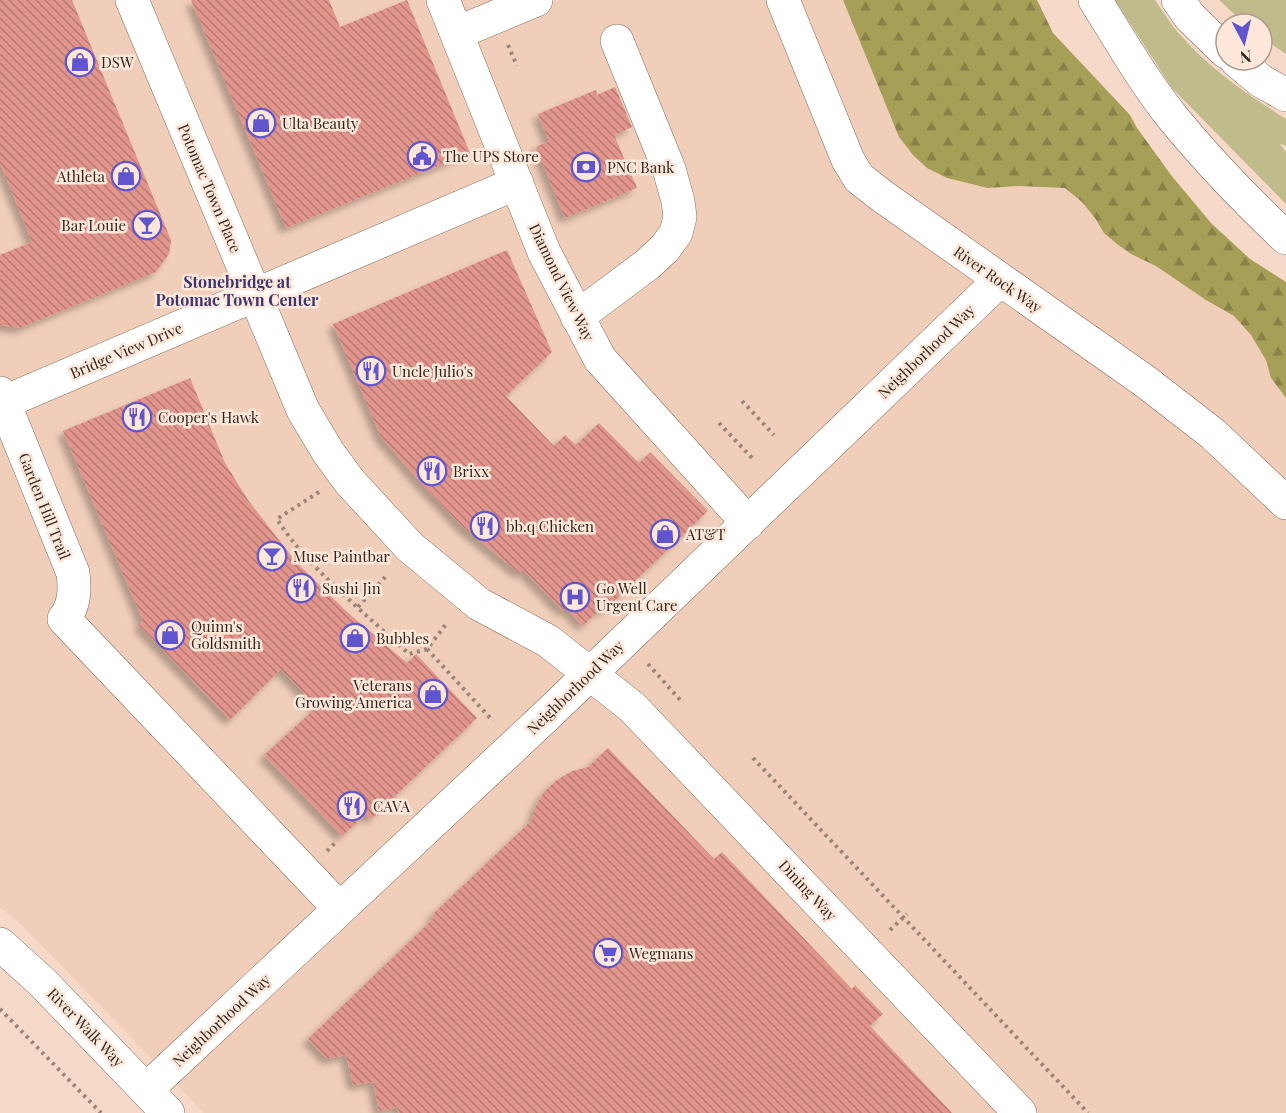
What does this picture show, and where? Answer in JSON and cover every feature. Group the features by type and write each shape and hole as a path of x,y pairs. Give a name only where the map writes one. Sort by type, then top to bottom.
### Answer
{"main road":[{"name":"Potomac Town Place","path":"132,0 303,410 328,452 350,482 410,547 479,604 548,641 589,674"},
{"name":"Diamond View Way","path":"443,0 544,252 600,359 747,523"},
{"path":"457,33 536,0"},
{"name":"River Rock Way","path":"783,0 848,160 859,178 926,229 1181,409 1213,434 1286,503"},
{"path":"1095,0 1172,117 1235,189 1286,238"},
{"path":"1178,0 1214,40"},
{"path":"577,317 648,264 665,248 676,232 680,217 669,169 617,41"},
{"path":"1250,72 1286,95"},
{"name":"Bridge View Drive","path":"1,400 255,295 516,183"},
{"name":"Neighborhood Way","path":"146,1090 589,674 1000,280"},
{"name":"Garden Hill Trail","path":"1,400 73,573 75,592 69,613 64,619 339,909"},
{"name":"Dining Way","path":"589,674 632,707 654,728 1020,1113"},
{"name":"River Walk Way","path":"0,944 42,982 168,1113"}],"path":[{"path":"507,43 517,66"},
{"path":"742,401 774,435"},
{"path":"719,423 752,458"},
{"path":"325,489 277,519 305,554 409,654 427,649 447,623"},
{"path":"358,607 387,575"},
{"path":"427,649 493,722"},
{"path":"648,664 682,702"},
{"path":"753,758 905,916 1088,1113"},
{"path":"886,934 905,916"},
{"path":"0,1009 101,1113"}],"shaded area":[{"name":"Stonebridge at Potomac Town Center","path":"0,0 944,0 1286,351 1286,1113 204,1113 24,927 0,907"},
{"path":"1115,0 1155,0 1175,29 1214,68 1214,72 1219,72 1286,119 1286,146 1280,144 1286,152 1286,204 1172,88"},
{"path":"1219,0 1286,0 1286,54 1274,46 1274,12 1232,12"}],"green space":[{"path":"843,0 1037,0 1053,33 1130,115 1171,175 1211,223 1250,259 1286,282 1286,398 1271,378 1266,360 1251,335 1234,316 1117,244 1104,233 1082,202 1065,188 1019,186 988,188 947,178 927,168 899,137"}],"building":[{"path":"0,0 72,0 171,240 169,254 156,272 20,328 0,325 0,255 32,242 0,163"},
{"path":"191,0 329,0 340,27 407,0 470,153 286,228"},
{"name":"PNC Bank","path":"615,87 632,127 614,135 637,188 565,218 536,147 549,141 538,114 596,90 597,95"},
{"path":"507,250 552,352 506,396 554,446 565,435 576,445 599,423 639,463 650,452 708,511 604,611 601,608 583,626 566,608 563,611 523,570 519,573 463,527 381,437 333,324"},
{"path":"190,378 225,463 248,500 296,562 346,611 407,663 416,654 477,718 371,819 366,814 342,836 264,755 317,707 281,669 230,720 139,625 143,621 63,431"},
{"name":"Wegmans","path":"608,748 714,859 722,852 852,989 855,985 883,1014 870,1026 952,1113 399,1113 398,1107 379,1111 373,1082 353,1085 346,1055 327,1059 308,1039 434,918 432,915 532,820 535,808 544,792 557,780 572,771 588,767"}],"place":[{"name":"DSW","path":"80,62"},
{"name":"Ulta Beauty","path":"261,123"},
{"name":"The UPS Store","path":"422,156"},
{"name":"PNC Bank","path":"586,167"},
{"name":"Athleta","path":"126,176"},
{"name":"Bar Louie","path":"147,225"},
{"name":"Uncle Julio's","path":"371,371"},
{"name":"Cooper's Hawk","path":"137,417"},
{"name":"Brixx","path":"432,471"},
{"name":"bb.q Chicken","path":"485,526"},
{"name":"AT&T","path":"665,534"},
{"name":"Muse Paintbar","path":"272,556"},
{"name":"Sushi Jin","path":"301,588"},
{"name":"Go Well Urgent Care","path":"575,597"},
{"name":"Quinn's Goldsmith","path":"170,635"},
{"name":"Bubbles","path":"355,638"},
{"name":"Veterans Growing America","path":"433,694"},
{"name":"CAVA","path":"352,806"},
{"name":"Wegmans","path":"608,953"}],"district":[{"name":"Stonebridge at Potomac Town Center","path":"237,290"}]}
